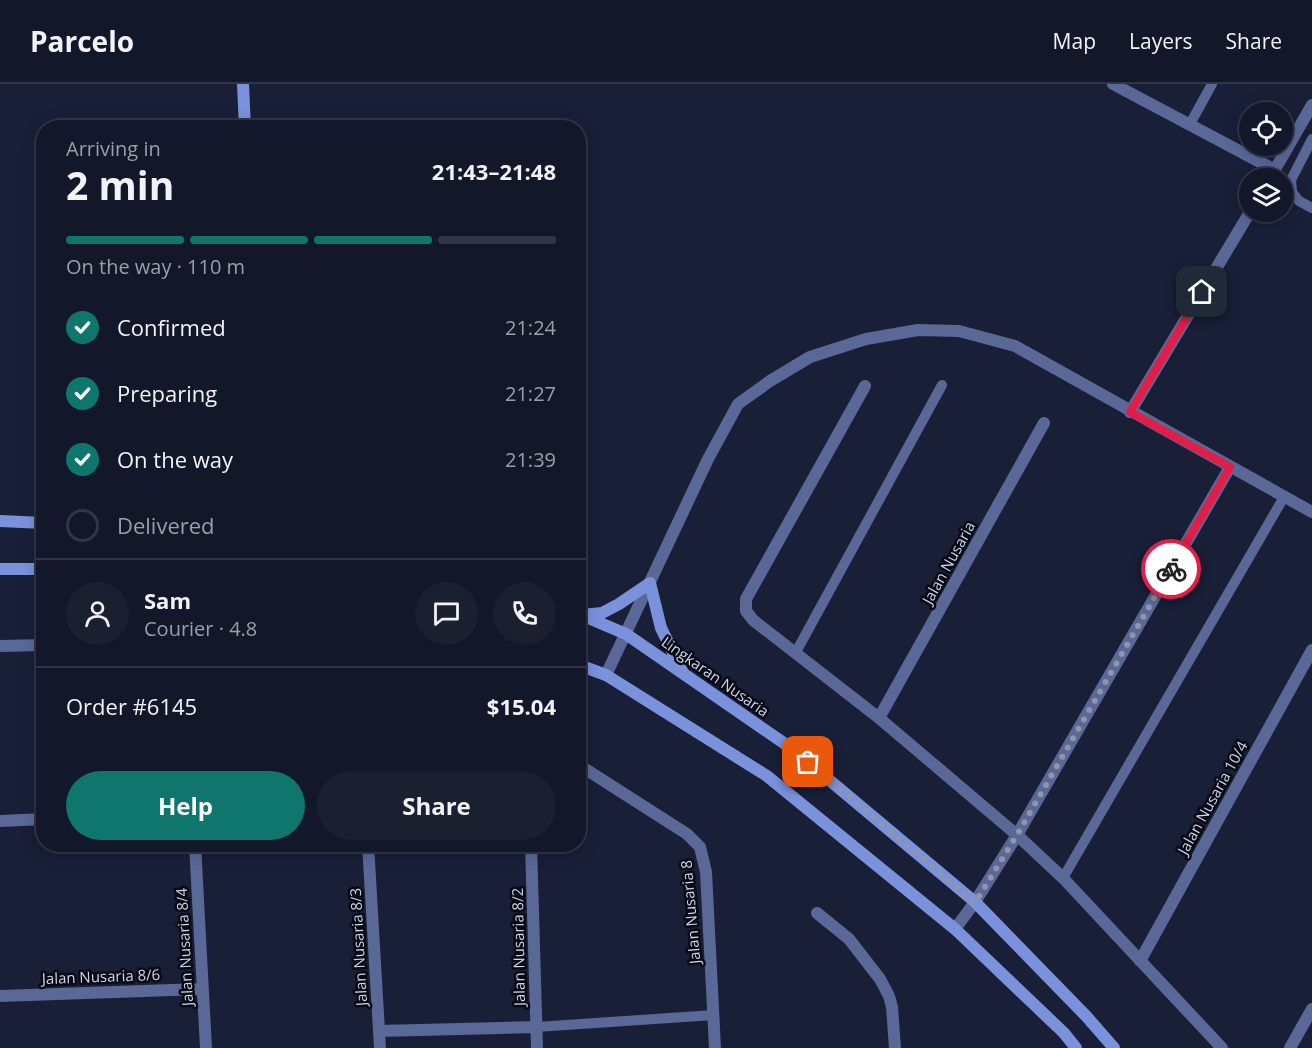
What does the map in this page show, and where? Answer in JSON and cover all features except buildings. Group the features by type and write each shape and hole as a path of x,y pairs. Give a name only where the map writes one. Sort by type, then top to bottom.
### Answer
{"main road":[{"path":"243,84 245,120"},
{"path":"0,521 36,523"},
{"path":"0,569 36,569"},
{"path":"586,614 602,613 650,584 661,628 683,674"},
{"name":"Lingkaran Nusaria","path":"586,617 626,634 791,748 975,903 1087,1017 1114,1048"},
{"path":"586,668 606,675 767,776 956,929 1064,1033 1076,1048"}],"street":[{"path":"1113,84 1190,124 1263,168"},
{"path":"1276,168 1312,105"},
{"path":"1130,412 1244,222"},
{"path":"606,675 708,459 738,404 810,357 866,339 918,330 959,331 1015,346 1312,512"},
{"path":"865,386 746,599 746,611 753,620 879,718 1017,835 1063,878 1222,1048"},
{"name":"Jalan Nusaria","path":"879,718 1044,423"},
{"path":"956,929 1017,835 1230,467"},
{"path":"0,645 36,645"},
{"name":"Jalan Nusaria 10/4","path":"1140,961 1312,651"},
{"name":"Jalan Nusaria 8","path":"586,769 687,834 700,847 706,872 716,1048"},
{"path":"0,821 36,819"},
{"name":"Jalan Nusaria 8/4","path":"195,852 206,1048"},
{"name":"Jalan Nusaria 8/3","path":"368,852 380,1048"},
{"name":"Jalan Nusaria 8/2","path":"531,852 537,1048"},
{"path":"817,913 849,939 880,979 892,1007 895,1048"},
{"name":"Jalan Nusaria 8/6","path":"0,996 202,988"},
{"path":"1290,1048 1312,1009"},
{"path":"379,1031 536,1027"}],"lane":[{"path":"1190,124 1212,84"},
{"path":"1312,139 1290,180 1292,192 1299,201 1312,208"},
{"path":"796,652 942,385"},
{"path":"1063,878 1284,497"},
{"path":"536,1027 714,1015"}],"way so far":[{"path":"808,762 975,903 1017,835 1171,569"}],"route":[{"path":"1171,569 1230,467 1130,412 1202,292"}]}
